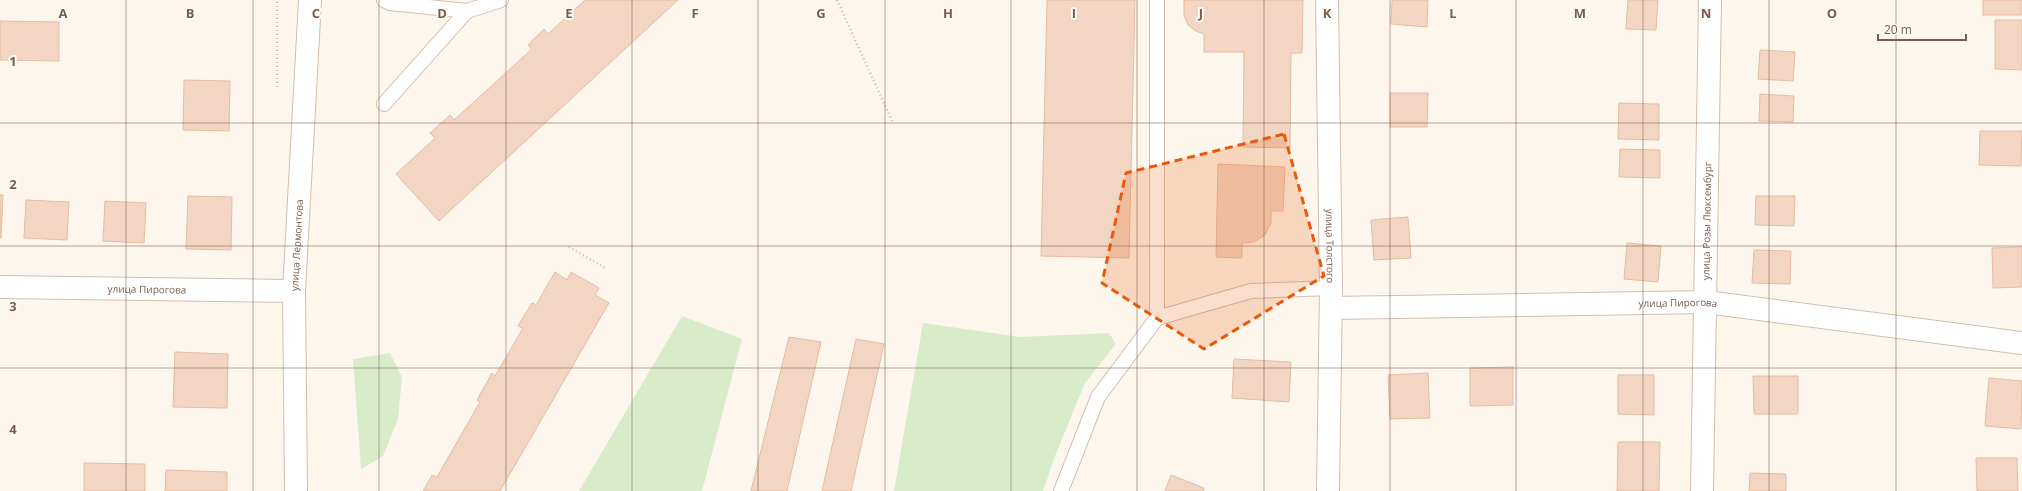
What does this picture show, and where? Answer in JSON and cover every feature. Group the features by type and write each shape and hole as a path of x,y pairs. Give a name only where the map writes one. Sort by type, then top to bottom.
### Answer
{"street":[{"name":"улица Лермонтова","path":"296,491 294,291 310,0"},
{"name":"улица Толстого","path":"1327,0 1331,298 1328,491"},
{"name":"улица Розы Люксембург","path":"1702,491 1710,0"},
{"name":"улица Пирогова","path":"0,288 294,291"},
{"name":"улица Пирогова","path":"1331,298 1706,302 2022,343"}],"lane":[{"path":"384,0 390,3 467,11 501,0"},
{"path":"1061,491 1098,397 1157,318 1156,0"},
{"path":"384,104 467,11"},
{"path":"1157,318 1251,291 1331,298"}],"path":[{"path":"837,0 892,121"},
{"path":"569,247 605,268"}],"highlighted area":[{"path":"1284,134 1324,276 1204,349 1102,283 1126,173"}],"green space":[{"path":"682,316 742,339 702,491 579,491"},
{"path":"923,323 1020,337 1109,333 1116,344 1085,383 1055,456 1043,491 894,491"},
{"path":"390,353 402,377 398,419 383,456 361,469 353,359"}],"building":[{"path":"585,0 678,0 439,221 396,174 435,138 430,133 450,115 454,120 532,49 528,45 544,29 548,34"},
{"path":"1047,0 1135,0 1129,258 1041,256"},
{"path":"1184,0 1303,0 1302,53 1291,53 1290,148 1243,147 1244,52 1204,52 1204,34 1196,31 1188,25 1184,15"},
{"path":"1392,0 1428,0 1427,27 1391,24"},
{"path":"1628,0 1658,0 1656,30 1626,29"},
{"path":"1983,0 2022,0 2022,15 1983,15"},
{"path":"1995,20 2022,20 2022,70 1995,69"},
{"path":"0,21 59,22 59,61 0,60"},
{"path":"1760,50 1795,52 1793,81 1758,79"},
{"path":"184,80 230,81 229,131 183,130"},
{"path":"1390,93 1428,93 1427,127 1390,127"},
{"path":"1760,94 1794,96 1793,122 1759,121"},
{"path":"1619,103 1659,104 1659,140 1618,139"},
{"path":"1980,131 2022,131 2021,166 1979,165"},
{"path":"1620,149 1660,150 1660,178 1619,177"},
{"path":"1218,164 1285,167 1283,211 1271,211 1271,223 1265,235 1254,242 1242,243 1242,258 1216,257"},
{"path":"0,195 3,195 1,238 0,238"},
{"path":"188,196 232,197 231,250 186,249"},
{"path":"1756,196 1795,196 1794,226 1755,225"},
{"path":"26,200 69,202 67,240 24,238"},
{"path":"105,201 146,203 144,243 103,241"},
{"path":"1408,217 1411,258 1374,260 1371,220"},
{"path":"1627,243 1661,246 1658,282 1624,279"},
{"path":"2022,247 2022,287 1993,288 1992,248"},
{"path":"1754,250 1791,251 1790,284 1752,283"},
{"path":"555,272 567,280 571,272 599,288 595,295 609,303 500,491 423,491 432,475 437,477 480,402 477,400 492,373 495,376 523,328 518,326 532,303 536,305"},
{"path":"789,337 821,342 787,491 751,491"},
{"path":"856,339 884,344 851,491 822,491"},
{"path":"175,352 228,354 227,408 173,407"},
{"path":"1234,359 1291,362 1289,402 1232,398"},
{"path":"1513,367 1513,405 1470,406 1470,368"},
{"path":"1428,373 1430,418 1390,419 1388,375"},
{"path":"1618,375 1654,375 1654,415 1618,414"},
{"path":"1753,376 1798,376 1798,414 1754,414"},
{"path":"1989,378 2022,381 2021,429 1985,426"},
{"path":"1618,442 1660,442 1659,491 1617,491"},
{"path":"1976,458 2017,458 2018,491 1977,491"},
{"path":"84,463 145,464 145,491 84,491"},
{"path":"166,470 227,472 227,491 165,491"},
{"path":"1750,473 1786,474 1786,491 1749,491"},
{"path":"1171,475 1204,488 1203,491 1165,491"}]}
